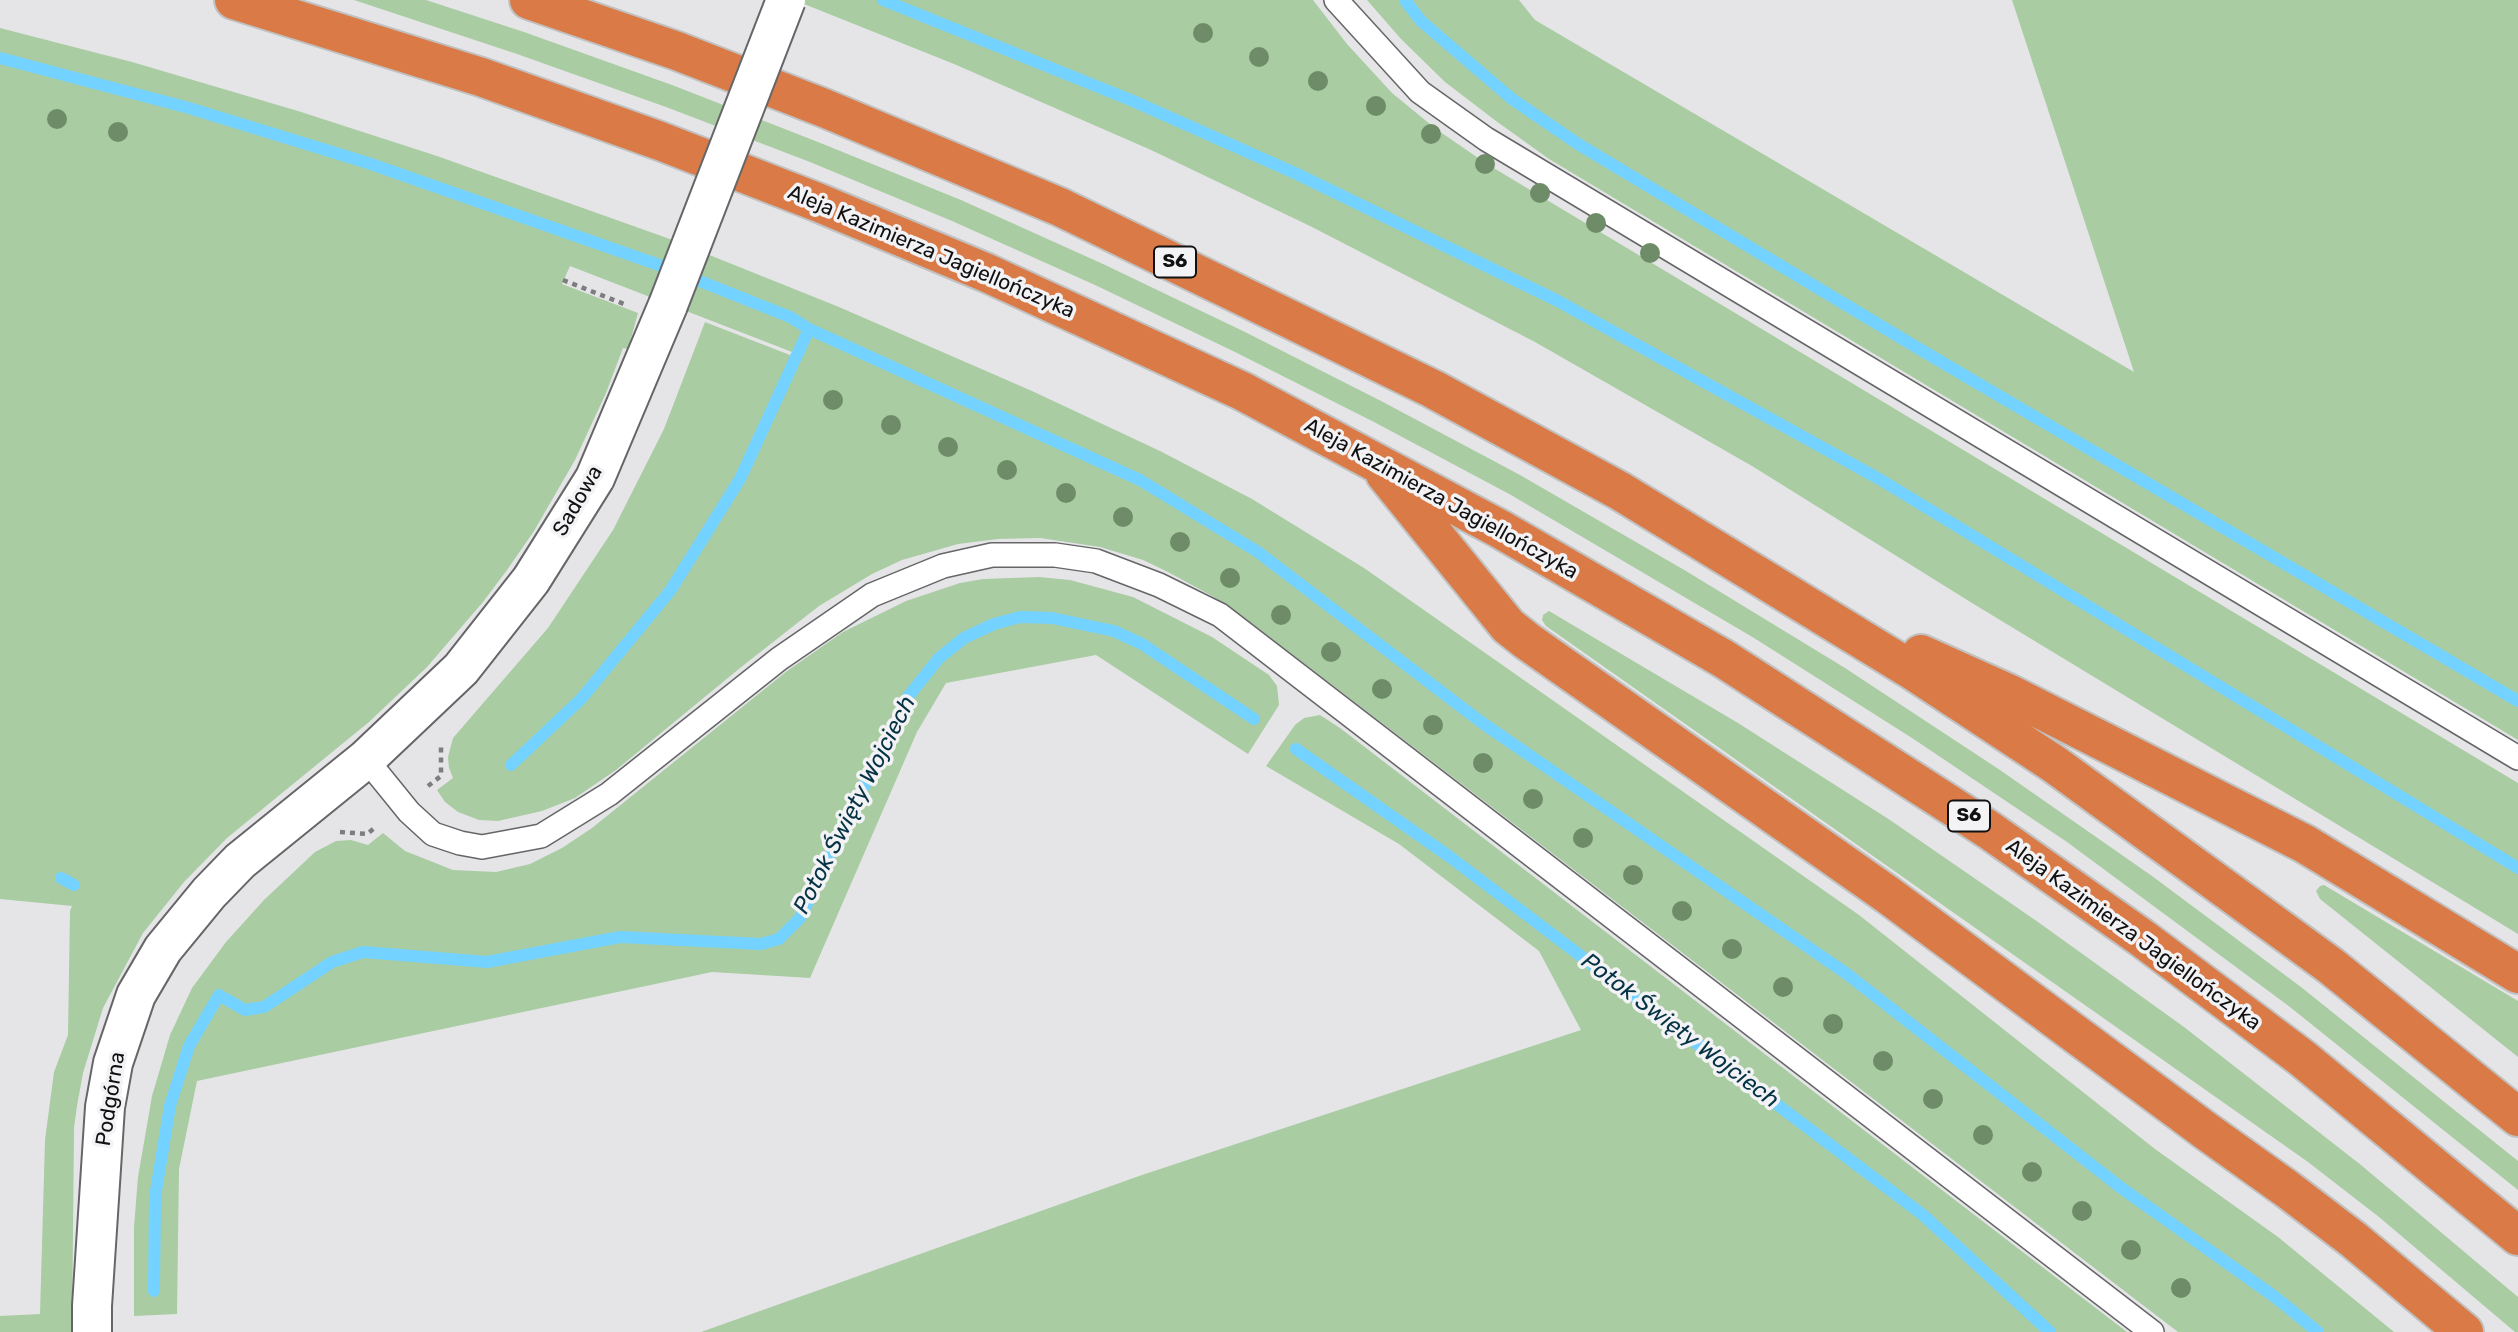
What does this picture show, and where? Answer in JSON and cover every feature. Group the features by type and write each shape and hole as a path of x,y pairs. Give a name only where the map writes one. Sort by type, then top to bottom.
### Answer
{"highway":[{"name":"Aleja Kazimierza Jagiellończyka","path":"234,0 481,77 660,141 817,202 986,273 1242,391 1375,461 1500,529 1724,659 1989,830 2142,938 2302,1058 2518,1236"},
{"name":"S6","path":"529,0 677,51 824,108 1109,230 1433,389 1620,491 1910,669 2054,764 2331,966 2518,1117"},
{"path":"1375,461 1508,626 1888,895 2287,1189 2354,1240 2463,1332"},
{"path":"1789,593 2008,694 2305,844 2518,974"}],"street":[{"name":"Sadowa","path":"209,893 240,862 366,759 461,669 531,580 595,478 668,305 786,0"},
{"name":"Podgórna","path":"92,1332 105,1107 113,1063 136,995 163,949 209,893"}],"lane":[{"path":"1336,0 1420,92 1486,139 2518,758"},
{"path":"366,759 409,812 433,834 460,844 482,847 541,836 610,794 779,659 872,595 943,566 992,555 1055,555 1096,561 1160,585 1220,615 2152,1332"}],"path":[{"path":"563,280 629,306"}],"green space":[{"path":"354,0 426,0 524,32 672,85 961,200 1245,332 1520,475 1686,571 1845,668 2000,770 2152,876 2301,987 2518,1161 2518,1190 2290,1007 2067,842 1912,738 1754,638 1511,495 1235,352 952,221 810,162 666,107"},
{"path":"794,0 1313,0 1347,44 1392,93 1436,129 1487,164 2518,783 2518,934 1972,603 1752,466 1535,342 1310,226 1151,150 954,64"},
{"path":"1367,0 1519,0 1535,20 2134,372 2012,0 2518,0 2518,740 1549,159 1445,82 1401,39"},
{"path":"0,28 132,62 298,111 437,156 667,238 839,307 1032,391 1160,451 1252,499 1364,568 1859,915 2155,1149 2278,1237 2394,1332 2178,1332 1254,625 1214,597 1168,572 1143,560 1100,547 1040,538 998,539 958,544 902,560 872,574 819,606 616,770 575,798 542,811 498,821 479,820 458,812 445,802 437,790 453,778 448,757 453,738 548,628 613,530 664,429 705,322 790,355 792,352 570,266 562,284 638,313 628,349 623,348 606,393 575,460 534,531 507,570 427,667 369,722 227,838 184,882 143,933 103,1008 83,1073 77,1106 74,1128 72,1332 0,1332 0,1316 40,1314 45,1140 54,1072 68,1035 72,906 0,899"},
{"path":"1039,577 1070,580 1133,597 1212,637 1269,675 1277,686 1279,705 1248,754 1096,655 946,683 917,732 810,978 712,972 197,1081 179,1169 177,1314 134,1316 134,1227 138,1177 152,1096 170,1035 192,988 226,942 264,900 315,852 336,841 351,840 368,845 383,833 405,851 453,870 496,872 530,864 562,848 592,828 787,671 843,632 906,601 960,583 983,579"},
{"path":"1549,611 1738,723 1890,820 2184,1027 2361,1165 2518,1297 2518,1332 2308,1162 1546,626 1542,620 1543,615"},
{"path":"1320,715 2127,1332 701,1332 1142,1175 1581,1030 1539,951 1399,844 1266,766 1295,725 1304,718"},
{"path":"2324,885 2518,1001 2518,1057 2320,899 2316,891"}],"waterway":[{"path":"883,0 1133,101 1297,174 1556,300 1881,480 2518,868"},
{"path":"1405,0 1421,21 1512,99 1578,144 1916,347 2518,701"},
{"path":"0,58 189,108 368,163 662,266 790,317 809,329 1140,480 1258,552 1481,722 1847,974 2120,1187 2275,1297 2318,1332"},
{"path":"511,765 581,699 670,591 740,479 809,329"},
{"name":"Potok Święty Wojciech","path":"224,998 245,1010 264,1007 332,962 363,952 487,962 620,937 761,944 779,939 800,918 907,698 939,658 964,638 994,624 1020,617 1052,618 1114,631 1142,644 1254,719"},
{"name":"Potok Święty Wojciech","path":"1296,749 1450,857 1923,1215 2050,1332"},
{"name":"Potok Święty Wojciech","path":"61,878 74,885"},
{"path":"154,1291 155,1197 170,1106 189,1046 219,995"}]}
